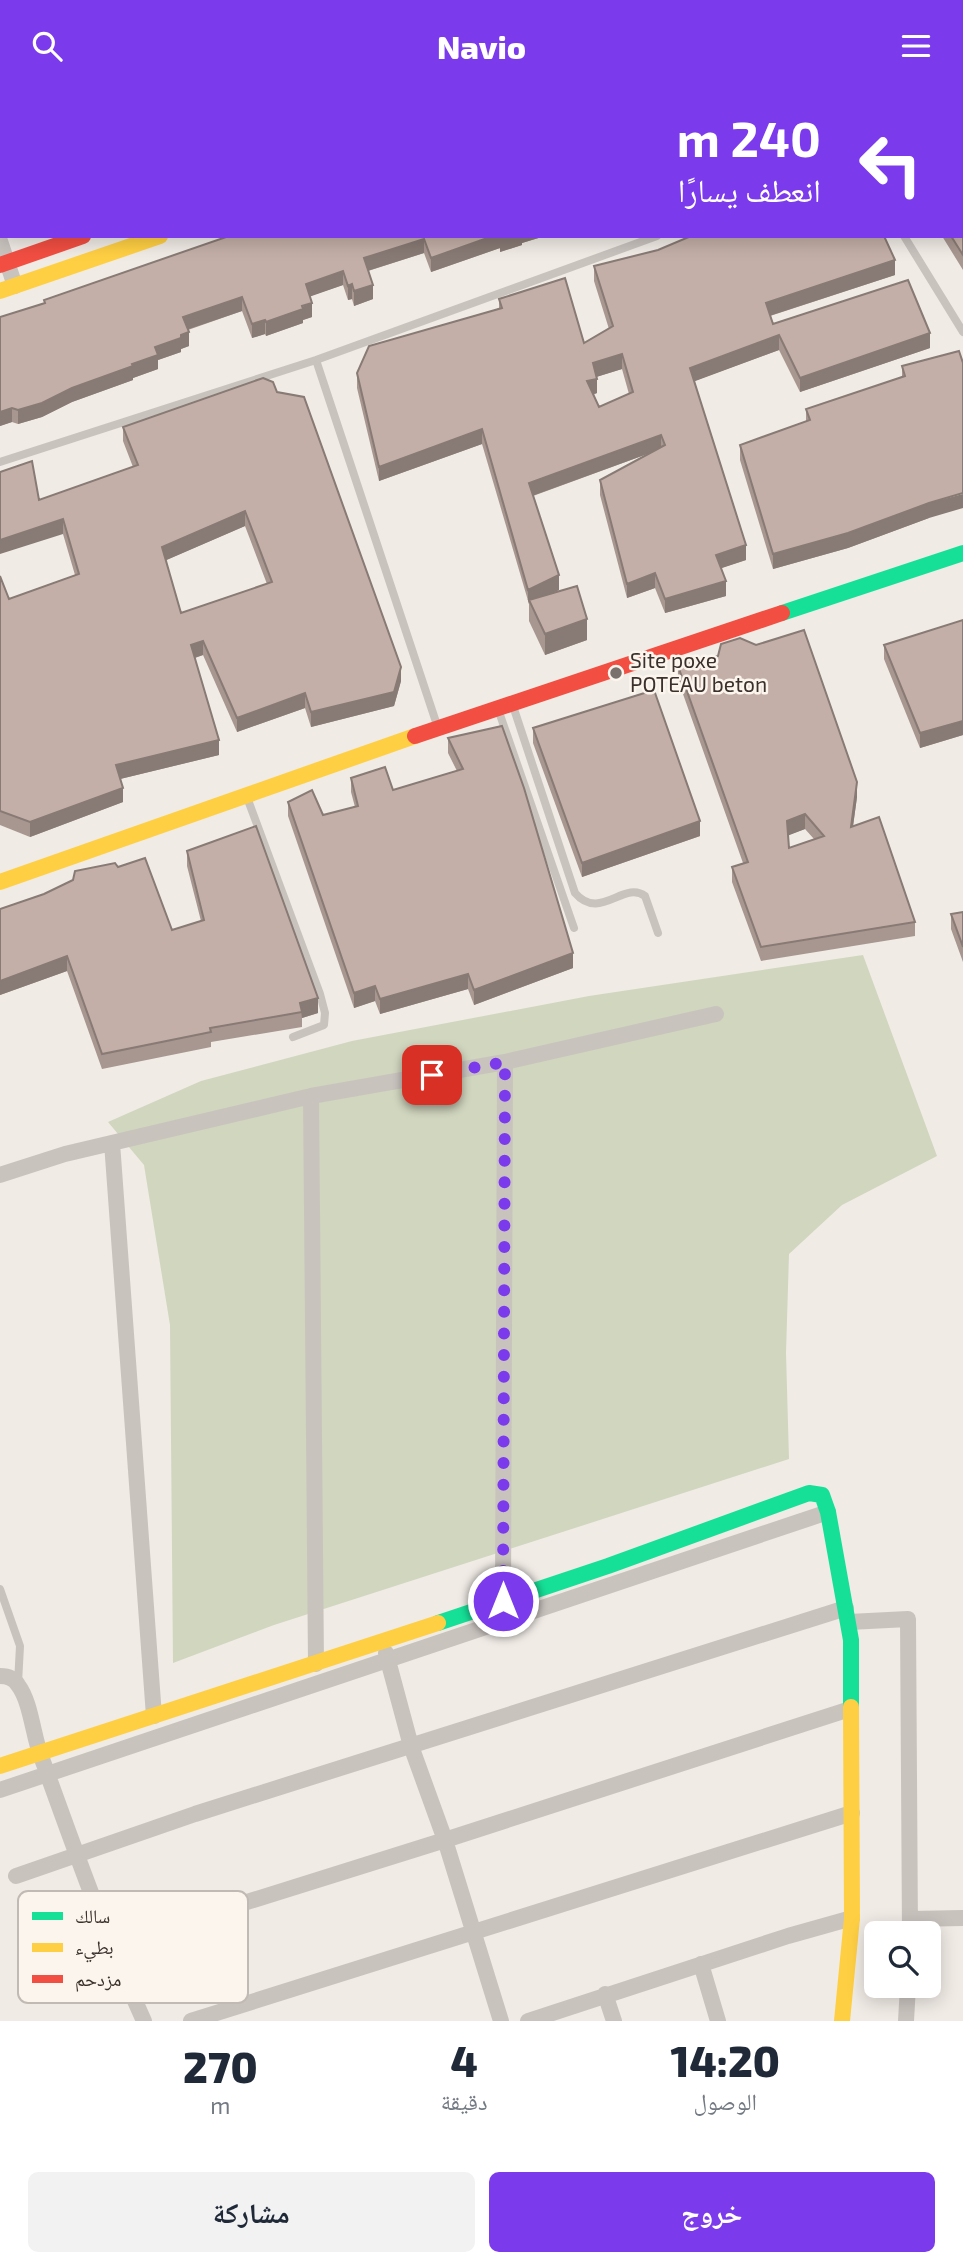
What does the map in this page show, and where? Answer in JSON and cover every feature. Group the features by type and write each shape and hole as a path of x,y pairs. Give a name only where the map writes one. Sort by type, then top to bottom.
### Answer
{"street":[{"path":"4,263 72,238"},
{"path":"0,241 7,289 154,238"},
{"path":"0,882 438,728 963,552"},
{"path":"0,1175 65,1154 311,1096 505,1062 716,1014"},
{"path":"503,1601 505,1062"},
{"path":"311,1096 316,1664"},
{"path":"112,1143 155,1716"},
{"path":"0,1766 383,1642 708,1531 809,1493 822,1495 848,1615 852,1918 842,2021"},
{"path":"0,1790 828,1513"},
{"path":"16,1875 411,1746 848,1615 908,1619 911,1921"},
{"path":"383,1642 411,1746 444,1840 501,2021"},
{"path":"0,1676 18,1683 40,1753 91,1891"},
{"path":"248,1902 850,1709"},
{"path":"191,2021 852,1813"},
{"path":"528,2021 605,1994 852,1918"},
{"path":"941,1922 963,1918"},
{"path":"701,1964 718,2021"},
{"path":"605,1994 614,2021"},
{"path":"906,2021 907,1998"},
{"path":"136,2003 144,2021"}],"lane":[{"path":"0,462 316,360 652,238"},
{"path":"905,238 963,332"},
{"path":"316,360 438,728"},
{"path":"505,706 574,928"},
{"path":"505,706 575,893 584,901 598,904 634,892 642,893 658,933"},
{"path":"246,797 325,1013 324,1025 293,1037"},
{"path":"0,1589 20,1646 18,1683"}],"green space":[{"path":"863,955 937,1156 842,1205 789,1254 786,1353 789,1459 274,1625 173,1663 170,1325 144,1165 108,1122 201,1081 352,1041 589,996"}],"building":[{"path":"223,238 487,238 431,258 424,239 364,258 373,285 354,291 352,284 348,286 343,271 306,284 312,303 302,306 303,309 266,322 265,320 252,324 242,297 183,317 189,332 181,335 181,338 155,347 158,355 72,388 42,403 0,412 0,317 45,303 44,300"},
{"path":"686,238 885,238 895,260 766,303 773,324 908,280 930,333 800,378 779,335 690,368 746,545 716,555 726,581 665,599 655,573 627,584 600,480 665,445 661,435 529,483 559,575 528,590 482,429 379,467 357,373 369,346 502,308 499,299 565,278 584,343 613,326 594,266 658,250","holes":["622,354 633,392 599,407 587,381 597,379 593,363"]},
{"path":"952,238 963,238 963,255"},
{"path":"959,351 963,363 963,493 848,533 773,554 740,445 810,420 806,409 905,376 902,366"},
{"path":"263,378 273,382 277,392 304,397 401,667 394,692 311,712 305,693 237,718 203,641 191,645 219,740 116,765 123,788 30,822 0,811 0,576 9,599 79,574 63,519 0,540 0,472 32,461 39,500 138,465 123,427","holes":["245,511 272,582 181,613 162,547"]},
{"path":"577,586 587,619 545,634 529,600"},
{"path":"963,620 963,721 920,733 884,645"},
{"path":"804,630 857,782 851,827 879,817 915,922 761,947 732,867 748,862 678,666 718,656 721,644 740,638 756,645","holes":["805,814 824,836 789,848 787,821"]},
{"path":"654,690 700,821 582,863 533,728"},
{"path":"502,726 524,788 573,953 474,990 468,974 380,999 375,986 354,993 288,802 312,790 323,815 358,806 351,778 385,767 393,790 463,769 448,738"},
{"path":"256,826 318,998 300,1003 302,1012 210,1028 211,1032 102,1054 67,956 0,981 0,909 44,894 73,880 75,871 115,863 118,867 145,858 172,930 204,920 187,851"},
{"path":"963,912 963,947 951,914"}],"traffic: fast":[{"path":"782,613 963,553"},
{"path":"438,1623 608,1566 809,1493 822,1495 828,1512 851,1640 851,1707"}],"traffic: slow":[{"path":"0,291 154,238"},
{"path":"0,882 415,736"},
{"path":"0,1766 438,1623"},
{"path":"842,2021 852,1918 851,1707"}],"traffic: jam":[{"path":"0,265 77,238"},
{"path":"415,736 782,613"}],"place":[{"name":"Site poxe POTEAU beton","path":"616,673"}],"route":[{"path":"432,1075 505,1062 503,1601"}]}
